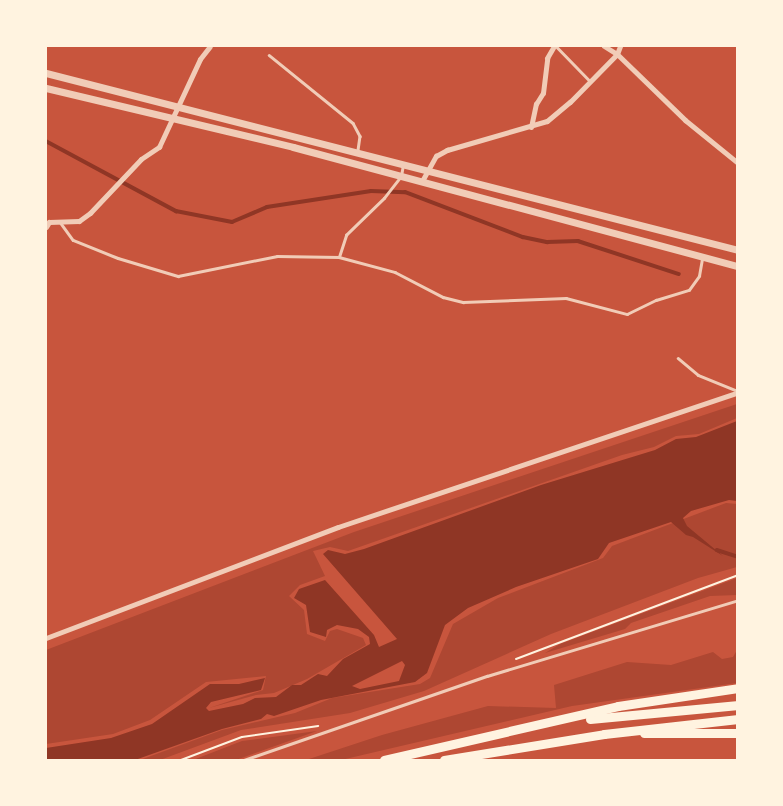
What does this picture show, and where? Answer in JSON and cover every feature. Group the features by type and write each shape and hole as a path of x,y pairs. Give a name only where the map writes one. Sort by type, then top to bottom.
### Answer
{"highway":[{"path":"384,761 564,721 618,706 737,688"},
{"path":"564,721 737,705"},
{"path":"444,761 604,734 737,719"},
{"path":"604,734 737,733"}],"street":[{"path":"46,227 49,222 79,221 116,188 141,159 159,147 210,46"},
{"path":"531,127 536,104 543,93 547,58 555,46"},
{"path":"604,46 617,54 685,120 737,163"},
{"path":"422,181 426,169 436,156 447,150 547,121 570,102 617,54 620,46"},
{"path":"46,73 737,250"},
{"path":"46,88 172,117 422,181 737,266"},
{"path":"46,638 338,527 737,392"}],"lane":[{"path":"555,46 589,80"},
{"path":"269,55 353,123 360,136 358,152"},
{"path":"339,257 346,235 384,198 401,176 404,163"},
{"path":"60,222 73,240 118,258 178,276 277,257 339,257 395,272 443,297 463,302 566,299 628,314 656,300 689,290 699,276 703,256"},
{"path":"678,358 698,375 737,392"},
{"path":"244,761 476,680 737,600"}],"path":[{"path":"509,663 737,575"},
{"path":"180,761 242,737 329,725"}],"shaded area":[{"path":"737,404 737,418 699,434 676,436 654,447 622,455 348,551 330,547 313,551 325,576 300,585 289,596 304,610 307,634 325,641 330,631 337,629 363,638 366,645 307,679 274,693 209,708 263,690 266,676 206,682 150,720 113,734 46,744 46,650 354,532"},
{"path":"737,421 737,501 729,500 691,511 683,518 687,526 723,556 686,535 671,522 609,543 598,559 516,587 468,608 445,625 427,673 415,682 321,700 274,716 267,714 261,719 222,729 135,760 46,760 46,748 111,738 152,724 210,684 239,684 265,678 261,690 211,702 206,708 209,711 243,704 255,698 276,697 292,685 301,685 318,674 327,676 343,659 370,644 369,637 358,629 337,625 327,630 326,637 310,632 306,605 294,598 299,589 325,580 374,635 379,647 397,639 323,554 328,550 345,554 364,549 541,485 655,450 676,439 696,437","holes":["402,661 405,665 399,681 360,689 352,686"]},
{"path":"726,503 737,504 737,567 698,578 551,634 424,691 350,713 241,730 160,760 140,760 222,730 295,713 332,698 420,684 430,678 453,624 498,598 603,558 612,546"},
{"path":"737,578 737,595 710,596 631,623 625,629 545,653 560,644"},
{"path":"737,650 737,683 572,706 341,760 306,760 382,735 488,706 556,708 554,685 627,662 671,665 713,652 722,659 733,657"},
{"path":"317,731 236,760 193,760 242,741"}],"waterway":[{"path":"46,141 176,211 232,222 267,207 371,191 405,192 523,237 547,242 578,241 679,274"},
{"path":"717,550 738,557"}]}
